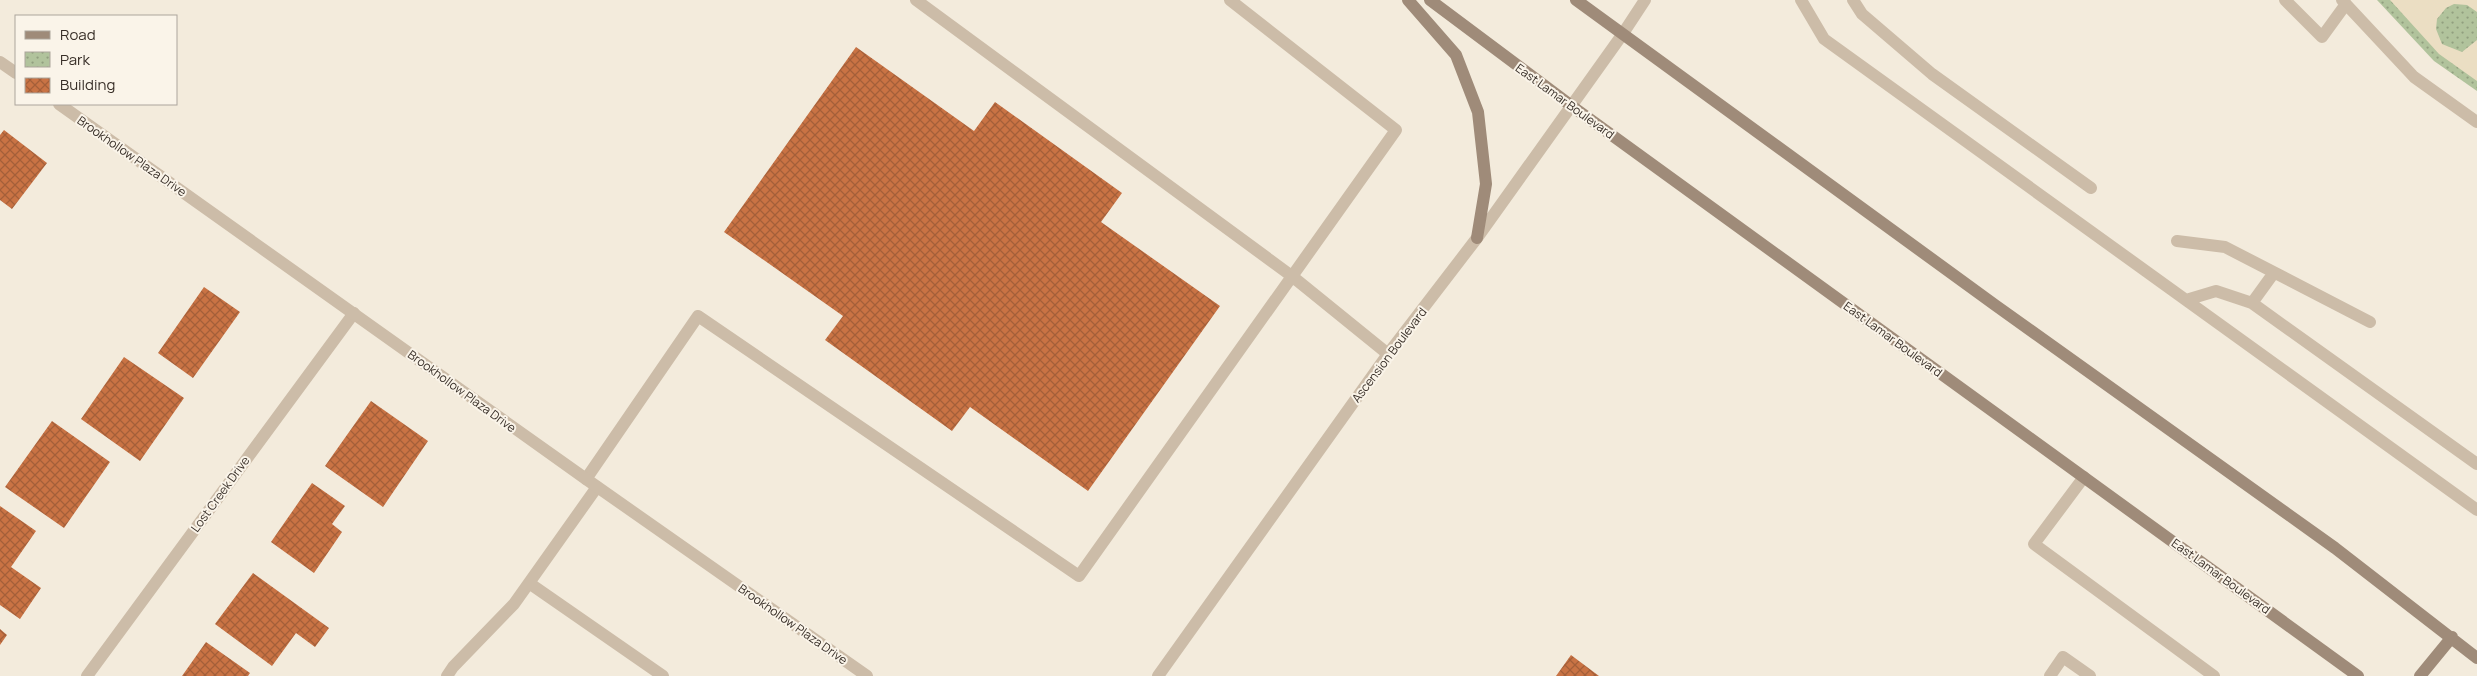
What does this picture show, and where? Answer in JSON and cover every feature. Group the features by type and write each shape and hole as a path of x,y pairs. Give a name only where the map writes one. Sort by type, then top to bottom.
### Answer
{"main road":[{"path":"1408,0 1456,55 1478,112 1486,184 1477,238"},
{"name":"East Lamar Boulevard","path":"1430,0 1572,107 2358,676"},
{"path":"1576,0 2335,548 2452,636 2477,658"},
{"path":"2420,676 2452,636"}],"street":[{"path":"916,0 1293,276 1388,354"},
{"path":"586,479 698,316 1079,576 1396,130 1230,0"},
{"name":"Ascension Boulevard","path":"1158,676 1388,354 1477,238 1572,107 1645,0"},
{"path":"1801,0 1824,39 2477,510"},
{"path":"1853,0 1862,14 1932,74 2091,188"},
{"path":"2285,0 2322,37 2344,2 2414,77 2477,122"},
{"path":"0,62 15,72"},
{"name":"Brookhollow Plaza Drive","path":"60,105 866,676"},
{"path":"2177,241 2225,247 2273,274 2370,322"},
{"path":"2252,303 2273,274"},
{"path":"2186,300 2216,291 2252,303 2477,464"},
{"name":"Lost Creek Drive","path":"87,676 354,313"},
{"path":"2084,477 2034,544 2214,676"},
{"path":"447,676 453,666 514,604 597,487"},
{"path":"529,583 663,676"},
{"path":"2050,676 2063,657 2090,676"}],"green space":[{"path":"2377,0 2477,0 2477,91 2434,61"}],"shaded area":[{"path":"2390,0 2477,0 2477,12 2467,5 2454,4 2446,8 2437,19 2436,29 2442,44 2462,52 2477,40 2477,81 2439,54"}],"building":[{"path":"856,47 974,131 995,102 1122,193 1101,222 1220,306 1088,491 970,407 952,431 825,340 843,316 724,232"},
{"path":"4,130 47,163 12,209 0,200 0,135"},
{"path":"204,287 240,312 193,378 158,353"},
{"path":"124,357 184,398 140,461 81,419"},
{"path":"371,401 428,441 383,507 325,466"},
{"path":"52,421 110,462 64,528 5,487"},
{"path":"312,483 345,506 332,524 342,532 314,573 271,542"},
{"path":"0,506 36,531 11,567 41,588 20,619 0,605"},
{"path":"253,573 329,628 315,647 296,633 272,666 215,624"},
{"path":"0,629 7,635 0,645"},
{"path":"206,642 250,673 248,676 182,676"},
{"path":"1571,655 1599,676 1556,676"}]}
